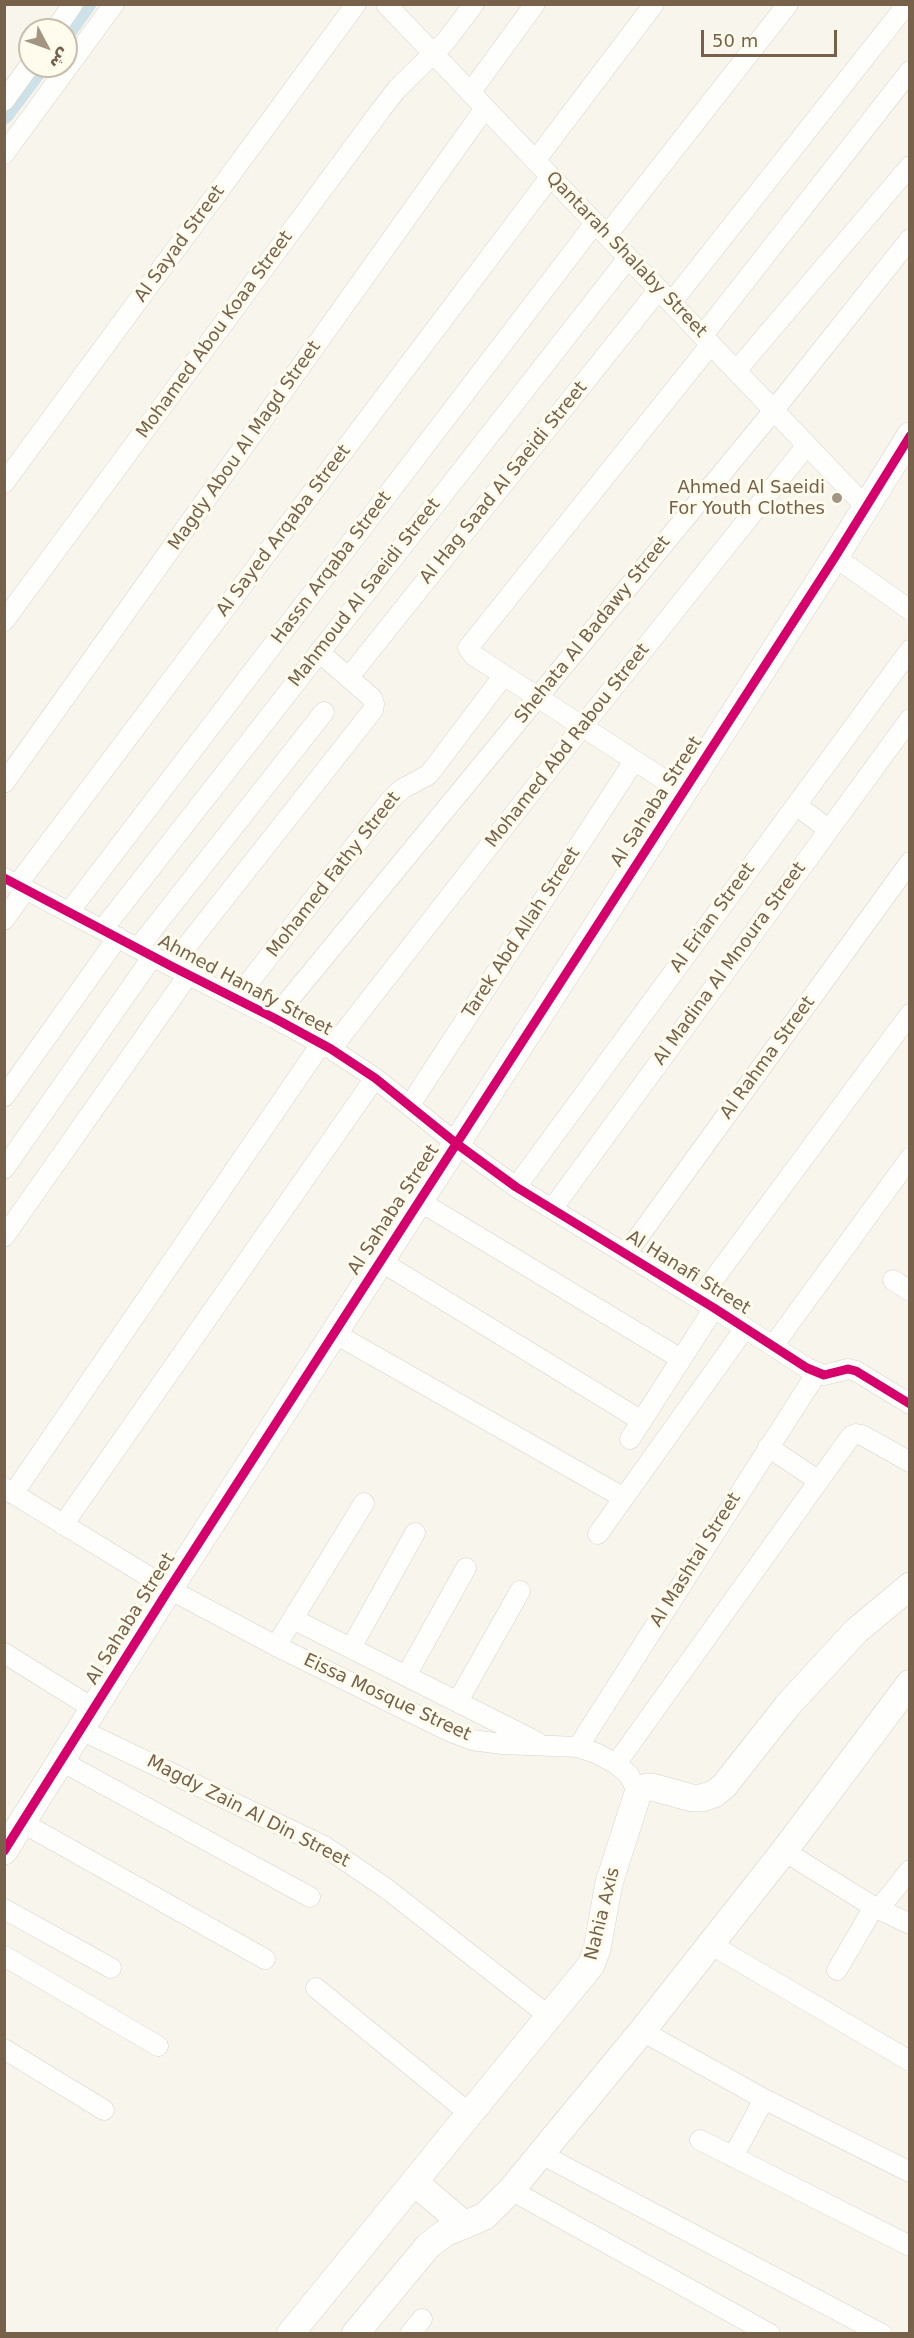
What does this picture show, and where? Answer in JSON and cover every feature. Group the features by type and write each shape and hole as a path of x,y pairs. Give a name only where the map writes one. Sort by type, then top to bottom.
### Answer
{"main road":[{"name":"Al Sahaba Street","path":"4,1851 169,1589 835,557 909,436"},
{"path":"638,1793 646,1787 652,1787 692,1798 714,1794 724,1786 788,1705 849,1639 909,1586"},
{"path":"355,2334 428,2247 445,2233 485,2216 511,2190 642,2031 784,1851 909,1683"},
{"name":"Nahia Axis","path":"290,2334 591,1965 598,1942 609,1883 638,1793"},
{"path":"414,2182 465,2224"}],"street":[{"path":"63,18 73,4"},
{"path":"4,154 114,4"},
{"name":"Al Sayad Street","path":"4,483 356,4"},
{"name":"Qantarah Shalaby Street","path":"386,4 866,507"},
{"name":"Mohamed Abou Koaa Street","path":"4,621 380,111 397,89 459,26 474,4"},
{"path":"470,93 535,4"},
{"path":"535,161 654,4"},
{"name":"Hassn Arqaba Street","path":"69,912 601,229 788,4"},
{"name":"Al Hag Saad Al Saeidi Street","path":"349,677 907,4"},
{"path":"683,792 504,675 468,650 468,646 707,340 909,71"},
{"path":"4,101 21,78"},
{"name":"Magdy Abou Al Magd Street","path":"4,783 485,108"},
{"path":"736,371 909,166"},
{"name":"Al Sayed Arqaba Street","path":"4,920 16,884 550,177"},
{"name":"Shehata Al Badawy Street","path":"274,1018 774,410 909,239"},
{"name":"Mahmoud Al Saeidi Street","path":"4,1097 110,933 319,652 628,258"},
{"name":"Mohamed Abd Rabou Street","path":"9,1491 326,1047 807,445"},
{"path":"835,557 909,610"},
{"name":"Al Erian Street","path":"516,1187 909,650"},
{"path":"4,1237 179,970 373,710 372,698 319,652"},
{"name":"Mohamed Fathy Street","path":"236,999 392,798 402,789 428,775 504,675"},
{"path":"4,1168 146,952 324,712"},
{"name":"Al Madina Al Mnoura Street","path":"552,1209 909,719"},
{"name":"Tarek Abd Allah Street","path":"410,1106 634,761"},
{"path":"796,805 828,829"},
{"name":"Al Rahma Street","path":"626,1254 909,862"},
{"name":"Ahmed Hanafy Street","path":"16,884 326,1047 375,1078 457,1144"},
{"path":"630,1439 681,1359 707,1303 909,1014"},
{"path":"63,1525 375,1078"},
{"name":"Al Hanafi Street","path":"457,1144 516,1187 707,1303 816,1374"},
{"path":"773,1346 909,1158"},
{"path":"419,1201 681,1359"},
{"path":"380,1261 642,1420"},
{"path":"598,1534 744,1328"},
{"path":"334,1333 624,1498"},
{"path":"816,1374 824,1375 848,1369 856,1371 909,1404"},
{"name":"Al Mashtal Street","path":"578,1747 816,1374"},
{"path":"616,1764 850,1438 856,1434 909,1462"},
{"path":"768,1447 819,1481"},
{"name":"Eissa Mosque Street","path":"9,1491 169,1589 276,1646 451,1732 472,1740 578,1747 616,1764 629,1775 638,1793"},
{"path":"276,1646 364,1503"},
{"path":"351,1648 415,1533"},
{"path":"406,1676 466,1568"},
{"path":"458,1701 520,1591"},
{"path":"293,1619 544,1745"},
{"name":"Magdy Zain Al Din Street","path":"4,1653 87,1719 324,1846 387,1889 550,2017"},
{"path":"61,1761 310,1897"},
{"path":"23,1822 266,1959"},
{"path":"784,1851 876,1908 909,1924"},
{"path":"837,1970 876,1908 909,1870"},
{"path":"4,1909 111,1968"},
{"path":"710,1944 909,2061"},
{"path":"4,1956 158,2046"},
{"path":"316,1988 470,2114"},
{"path":"642,2031 764,2099 909,2172"},
{"path":"4,2049 104,2110"},
{"path":"734,2157 764,2099"},
{"path":"700,2140 909,2246"},
{"path":"541,2154 882,2334"},
{"path":"511,2190 770,2334"}],"waterway":[{"path":"76,18 86,4"},
{"path":"4,114 31,78"}],"cycle path":[{"path":"4,1851 169,1589 835,557 910,436"},
{"path":"4,878 331,1049 375,1078 457,1144 516,1187 714,1308 807,1368 824,1375 848,1369 856,1371 910,1404"}],"place":[{"name":"Ahmed Al Saeidi For Youth Clothes","path":"837,498"}]}
